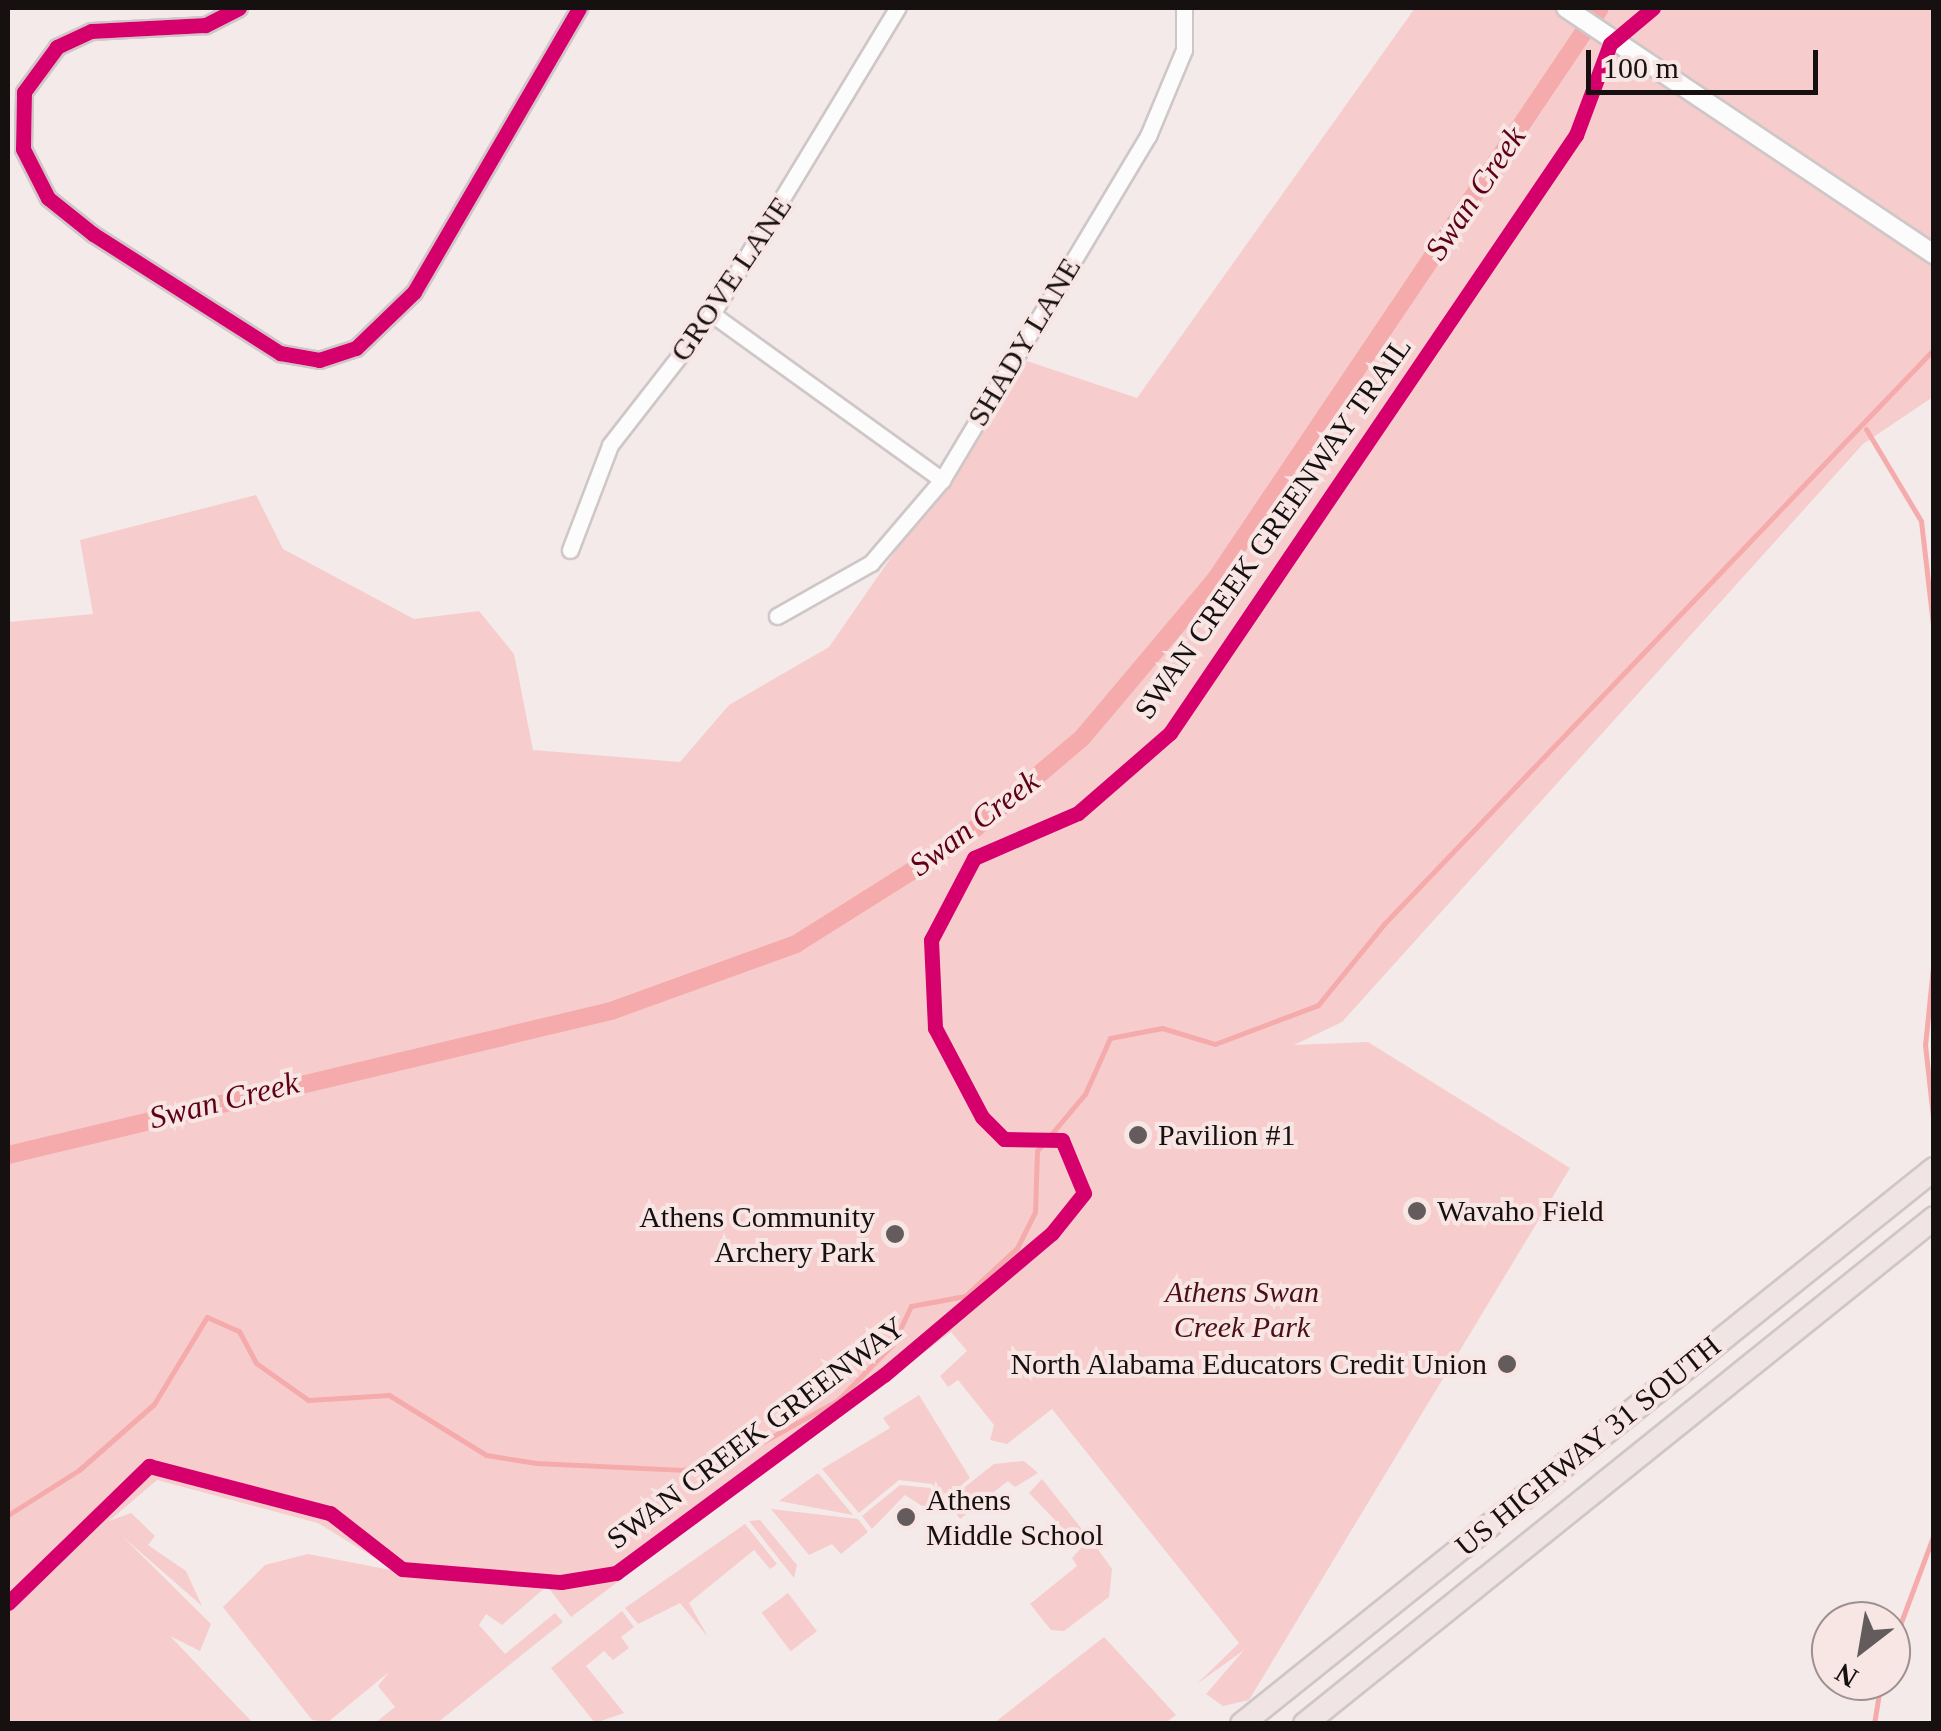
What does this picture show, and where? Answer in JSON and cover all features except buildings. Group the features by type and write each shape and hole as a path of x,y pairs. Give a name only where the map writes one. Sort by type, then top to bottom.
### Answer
{"main road":[{"name":"US HIGHWAY 31 SOUTH","path":"1242,1724 1934,1169"},
{"name":"US HIGHWAY 31 SOUTH","path":"1305,1724 1934,1218"},
{"path":"1331,1724 1358,1680"}],"street":[{"path":"239,8 205,25 92,31 57,46 24,92 23,149 48,198 94,234 280,354 318,360 356,348 414,292 579,8"},
{"name":"GROVE LANE","path":"570,550 610,445 712,314 897,8"},
{"name":"SHADY LANE","path":"778,616 871,564 942,480 1148,136 1184,50 1184,8"},
{"path":"1566,8 1932,253"},
{"path":"712,314 942,480"}],"green space":[{"name":"Athens Swan Creek Park","path":"1415,8 1933,8 1933,397 1863,444 1342,1022 1294,1045 1368,1042 1570,1168 1249,1700 1223,1706 1206,1694 1244,1650 1197,1684 1239,1643 1052,1409 1007,1444 990,1440 994,1425 958,1380 948,1387 940,1376 967,1351 951,1332 571,1617 547,1586 502,1625 486,1614 479,1625 505,1654 555,1613 563,1622 437,1723 375,1723 395,1707 378,1686 389,1672 328,1722 312,1720 223,1607 265,1565 308,1554 396,1571 318,1523 157,1480 109,1521 131,1513 155,1536 148,1545 186,1571 202,1606 122,1536 211,1624 200,1651 170,1636 253,1723 8,1724 8,622 93,614 80,540 256,495 283,549 414,619 479,611 514,654 533,750 680,762 729,705 829,647 1027,361 1137,398"},
{"path":"919,1395 970,1478 944,1499 932,1484 899,1480 859,1513 822,1469 890,1428 883,1418"},
{"path":"1024,1461 1038,1473 1015,1487 1008,1481 960,1519 947,1501 994,1464"},
{"path":"818,1473 853,1515 779,1501"},
{"path":"1042,1479 1085,1533 1075,1541 1029,1493"},
{"path":"900,1485 930,1488 940,1501 928,1510 905,1495 872,1529 862,1516"},
{"path":"771,1509 858,1519 868,1532 841,1554 832,1544 809,1555"},
{"path":"760,1520 797,1565 794,1578 749,1521"},
{"path":"745,1524 777,1564 770,1569 754,1550 689,1603 708,1637 680,1603 638,1624 625,1608"},
{"path":"1090,1538 1112,1569 1109,1597 1064,1631 1051,1630 1030,1604 1077,1566 1072,1558"},
{"path":"788,1593 817,1631 791,1651 762,1613"},
{"path":"622,1611 634,1627 621,1637 629,1648 613,1660 604,1651 586,1666 624,1713 595,1723 551,1668"},
{"path":"1104,1637 1176,1715 1164,1724 994,1723"}],"waterway":[{"name":"Swan Creek","path":"8,1155 611,1011 796,944 964,838 1082,738 1215,580 1600,8"},
{"path":"8,1515 79,1470 154,1404 207,1317 239,1331 256,1363 308,1400 389,1395 486,1455 536,1463 682,1470 734,1458 838,1400 893,1344 911,1306 965,1296 1017,1248 1035,1212 1037,1151 1085,1094 1110,1038 1162,1028 1215,1044 1318,1005 1384,924 1934,349"},
{"path":"1866,429 1921,521 1934,633"},
{"path":"1934,957 1925,1045 1934,1125"},
{"path":"1909,1601 1934,1534"},
{"path":"1874,1724 1878,1701"}],"cycle path":[{"path":"239,8 205,25 91,31 57,47 24,92 23,149 48,198 93,234 280,353 319,360 356,348 414,292 579,8"},
{"name":"SWAN CREEK GREENWAY TRAIL","path":"8,1603 149,1466 330,1513 402,1569 561,1582 616,1573 884,1375 1052,1233 1084,1193 1062,1140 1004,1139 982,1117 935,1028 931,940 974,858 1078,813 1170,733 1576,135 1610,44 1653,8"}],"place":[{"name":"Pavilion #1","path":"1138,1135"},
{"name":"Wavaho Field","path":"1417,1211"},
{"name":"Athens Community Archery Park","path":"895,1234"},
{"name":"North Alabama Educators Credit Union","path":"1507,1364"},
{"name":"Athens Middle School","path":"906,1517"}]}
